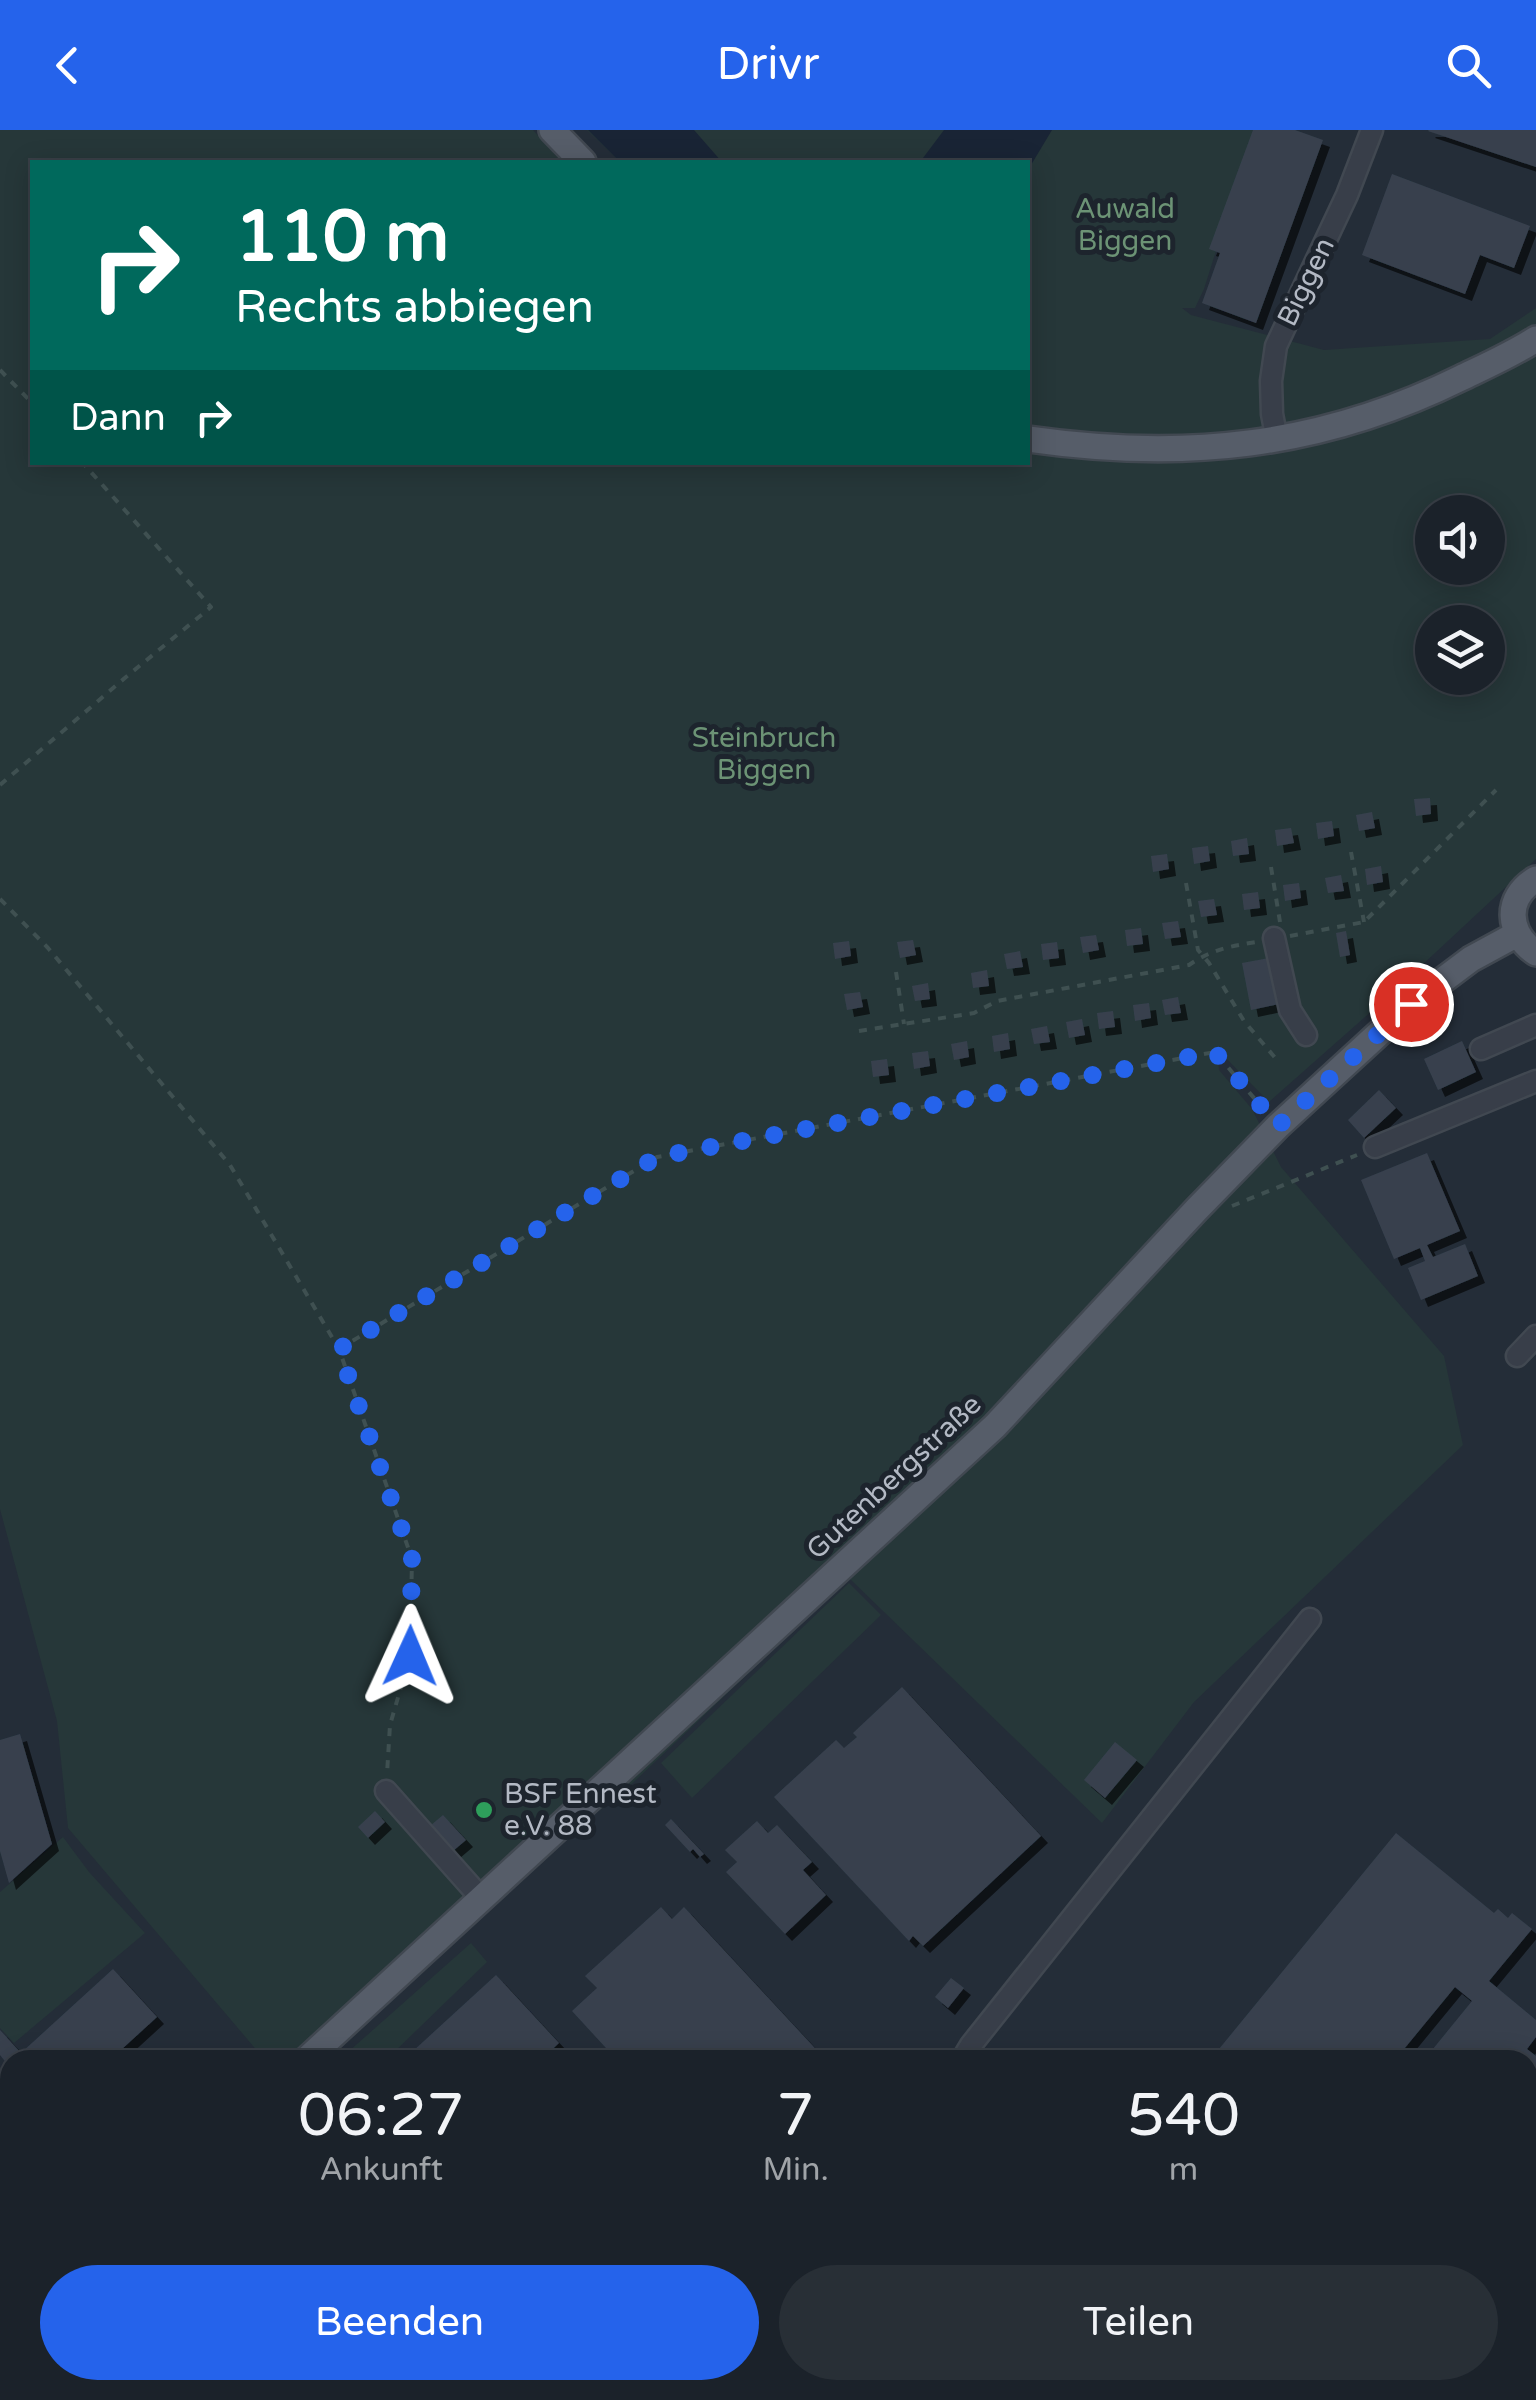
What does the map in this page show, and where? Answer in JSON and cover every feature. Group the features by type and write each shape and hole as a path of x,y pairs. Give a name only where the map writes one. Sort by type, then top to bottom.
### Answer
{"main road":[{"path":"552,130 581,160"},
{"path":"1030,439 1172,450 1276,440 1394,409 1536,339"},
{"path":"1536,880 1518,895 1513,921 1524,944 1536,953"},
{"name":"Gutenbergstraße","path":"317,2050 995,1426 1278,1126 1411,1004 1471,959 1517,934"}],"street":[{"name":"Biggen","path":"1276,440 1271,382 1276,346 1347,196 1372,130"},
{"path":"1274,938 1290,1010 1306,1035"},
{"path":"1481,1049 1536,1024"},
{"path":"1375,1147 1536,1081"},
{"path":"1518,1356 1536,1336"},
{"path":"968,2050 1310,1619"},
{"path":"386,1791 481,1898"}],"path":[{"path":"0,370 30,401"},
{"path":"0,785 211,608 85,465"},
{"path":"1271,867 1283,937 1364,922 1496,790"},
{"path":"1351,852 1364,922"},
{"path":"1186,884 1198,950 1244,1021 1277,1060"},
{"path":"0,900 48,948 230,1165 339,1349 412,1559 410,1656 390,1726 386,1791"},
{"path":"858,1031 974,1013 997,1001 1189,965 1223,948 1274,938"},
{"path":"896,972 904,1024"},
{"path":"339,1349 657,1157 1215,1052 1278,1126"},
{"path":"1198,1209 1217,1212 1375,1147"}],"green space":[{"path":"0,130 533,130 560,160 30,160 30,465 1030,465 1030,160 618,160 587,130 1254,130 1204,289 1195,308 1182,308 1191,315 1324,350 1490,339 1536,308 1536,859 1269,1102 1217,1049 1219,1070 1252,1109 1281,1167 1444,1356 1463,1445 1194,1702 1102,1823 849,1578 619,1796 481,1898 304,2050 257,2050 68,1828 57,1721 0,1509"},
{"path":"849,1583 881,1615 692,1798 661,1763"},
{"path":"63,1837 145,1933 14,2043 0,2028 0,1892"},
{"path":"471,1943 487,1962 396,2050 350,2050"}],"water":[{"path":"588,130 694,130 720,160 618,160"},
{"path":"944,130 1052,130 1030,167 1030,160 922,160"}],"building":[{"path":"1253,130 1295,130 1323,140 1256,323 1202,303 1220,253 1209,249"},
{"path":"1536,130 1536,167 1428,131"},
{"path":"1392,174 1530,226 1514,268 1480,255 1465,294 1362,255"},
{"path":"1430,798 1431,814 1416,816 1414,799"},
{"path":"1372,812 1375,828 1359,831 1356,815"},
{"path":"1332,821 1334,836 1318,839 1316,823"},
{"path":"1291,828 1294,843 1277,846 1275,830"},
{"path":"1247,838 1249,854 1233,856 1231,841"},
{"path":"1208,846 1210,861 1194,864 1192,848"},
{"path":"1167,854 1169,869 1153,872 1151,856"},
{"path":"1381,866 1383,882 1367,885 1365,869"},
{"path":"1341,875 1344,891 1328,893 1325,878"},
{"path":"1299,883 1301,898 1285,901 1283,885"},
{"path":"1258,892 1260,908 1244,910 1242,894"},
{"path":"1214,899 1217,915 1201,917 1198,901"},
{"path":"1178,921 1181,937 1165,939 1162,923"},
{"path":"1141,928 1143,944 1127,946 1125,930"},
{"path":"1346,931 1350,955 1340,957 1336,933"},
{"path":"1096,935 1099,950 1083,953 1080,937"},
{"path":"913,940 916,955 900,958 897,942"},
{"path":"849,941 851,956 835,959 833,943"},
{"path":"1057,942 1059,958 1043,960 1041,944"},
{"path":"1020,951 1023,967 1007,969 1004,954"},
{"path":"1269,958 1279,1004 1251,1010 1242,963"},
{"path":"987,970 989,986 973,988 971,973"},
{"path":"928,983 930,999 915,1001 912,986"},
{"path":"860,992 863,1007 847,1010 844,994"},
{"path":"1178,997 1181,1013 1165,1015 1162,1000"},
{"path":"1149,1003 1151,1018 1135,1021 1133,1005"},
{"path":"1113,1011 1115,1027 1099,1029 1097,1013"},
{"path":"1082,1019 1085,1035 1069,1038 1066,1022"},
{"path":"1047,1026 1050,1042 1034,1044 1031,1029"},
{"path":"1008,1033 1010,1049 994,1052 992,1036"},
{"path":"967,1041 969,1057 954,1060 951,1044"},
{"path":"1462,1041 1476,1072 1438,1090 1424,1059"},
{"path":"928,1051 930,1066 914,1069 912,1053"},
{"path":"887,1059 889,1075 873,1077 871,1061"},
{"path":"1379,1090 1396,1108 1364,1138 1348,1120"},
{"path":"1427,1153 1460,1231 1427,1245 1433,1257 1465,1244 1478,1276 1421,1300 1408,1268 1425,1261 1420,1248 1394,1259 1361,1180"},
{"path":"902,1687 1041,1836 923,1946 913,1936 909,1941 774,1797 836,1740 844,1748 857,1737 853,1733"},
{"path":"20,1734 52,1844 9,1883 0,1851 0,1740"},
{"path":"1115,1742 1137,1760 1105,1798 1084,1780"},
{"path":"375,1811 385,1822 368,1838 358,1827"},
{"path":"443,1815 466,1840 453,1851 430,1826"},
{"path":"671,1819 704,1854 700,1857 693,1849 690,1852 665,1825"},
{"path":"757,1821 768,1833 777,1825 812,1862 803,1870 826,1895 785,1934 726,1872 737,1862 725,1850"},
{"path":"1396,1833 1494,1913 1498,1909 1508,1918 1512,1913 1532,1929 1489,1981 1536,2020 1536,2037 1528,2050 1432,2050 1472,2001 1455,1987 1403,2050 1218,2050"},
{"path":"661,1907 672,1919 684,1907 817,2050 608,2050 572,2011 597,1988 585,1976"},
{"path":"113,1969 157,2017 121,2050 24,2050"},
{"path":"496,1975 559,2043 552,2050 414,2050"},
{"path":"951,1978 964,1988 948,2008 935,1997"},
{"path":"0,2030 18,2050 0,2050"}],"place":[{"name":"BSF Ennest e.V. 88","path":"484,1810"}],"route":[{"path":"410,1656 412,1559 339,1349 657,1157 1215,1052 1278,1126 1411,1004"}],"park label":[{"name":"Auwald Biggen","path":"1125,225"},
{"name":"Steinbruch Biggen","path":"764,754"}]}
